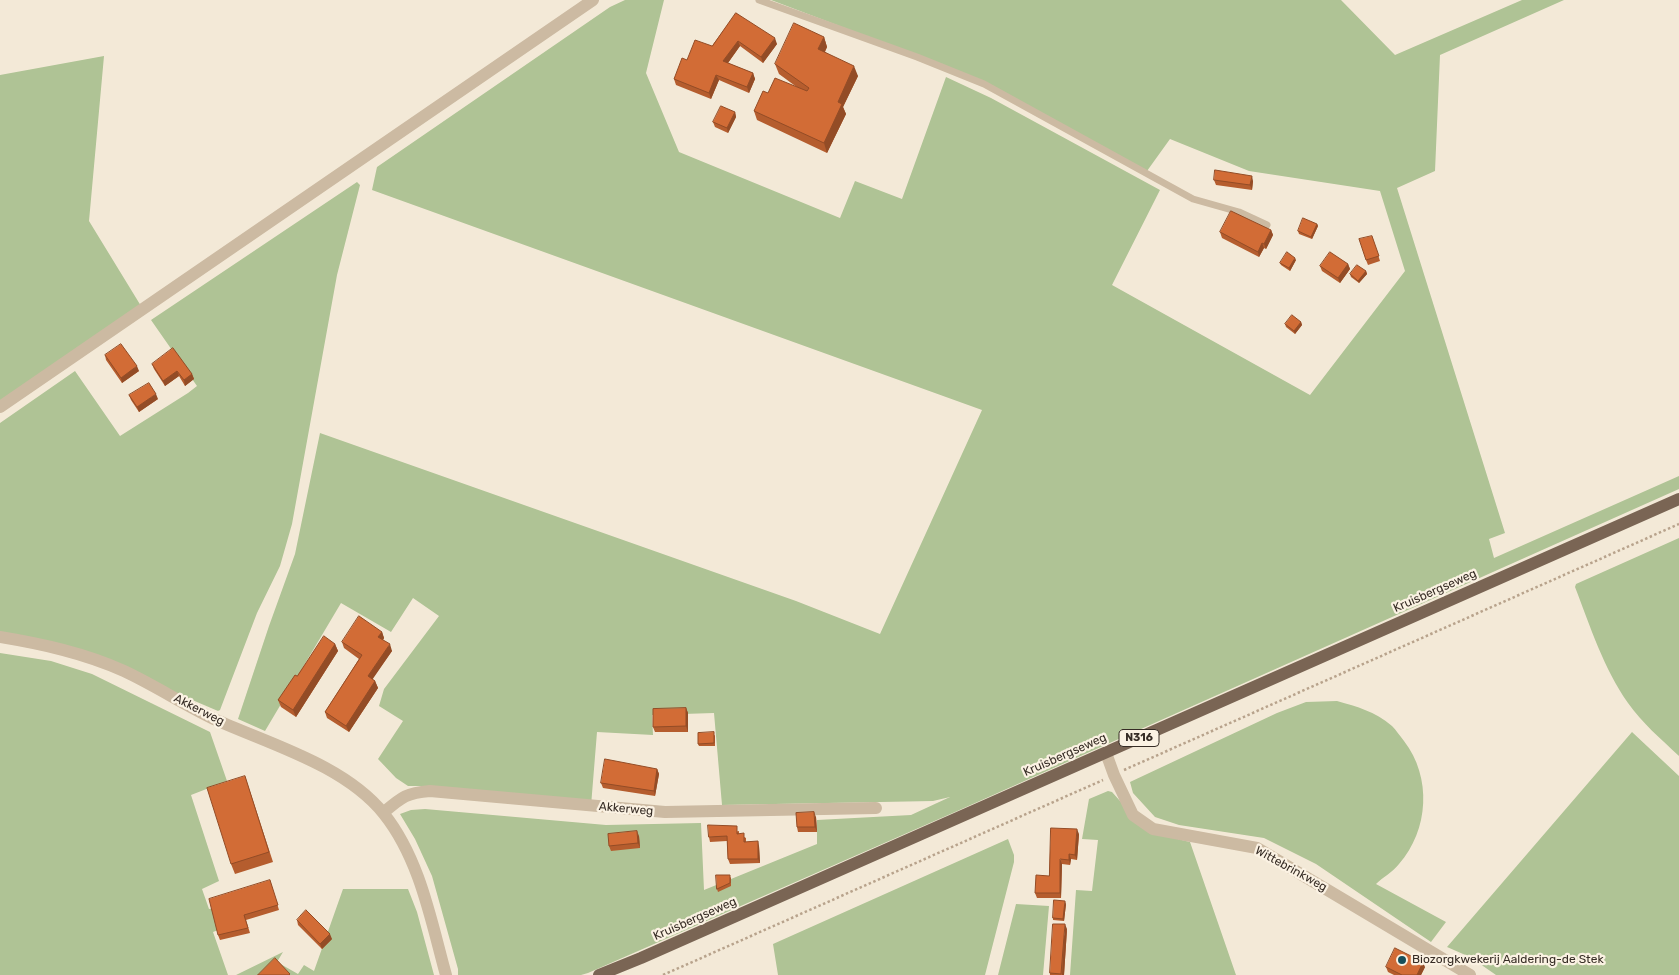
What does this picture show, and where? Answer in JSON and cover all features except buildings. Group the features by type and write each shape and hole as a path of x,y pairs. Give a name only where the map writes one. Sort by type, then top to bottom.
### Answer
{"main road":[{"name":"Kruisbergseweg","path":"599,975 1679,499"}],"street":[{"path":"0,407 593,0"},
{"name":"Akkerweg","path":"0,637 72,652 123,671 213,718 294,753 342,777 362,792 383,812 396,830 412,863 422,890 446,975"},
{"name":"Wittebrinkweg","path":"1106,753 1133,815 1153,829 1257,848 1470,975"},
{"name":"Akkerweg","path":"383,812 412,792 430,791 664,812 876,808"}],"lane":[{"path":"758,0 917,57 984,84 1193,199 1239,212 1267,225"}],"path":[{"path":"663,975 1679,524"}],"green space":[{"path":"625,0 664,0 646,73 679,152 840,218 855,181 902,199 946,77 991,98 1160,190 1112,285 1310,395 1405,271 1380,191 1249,171 1170,139 1147,171 958,71 771,0 1341,0 1395,55 1522,0 1564,0 1440,55 1435,171 1397,188 1505,533 1489,539 1494,558 1679,476 1679,489 955,812 588,973 581,975 458,975 458,969 432,876 415,839 400,814 411,810 425,809 606,825 701,823 704,890 817,844 817,820 911,815 950,797 933,801 722,805 714,713 652,715 653,735 597,732 591,806 489,797 420,786 408,786 396,778 378,759 403,721 379,706 384,689 439,616 413,598 391,632 341,603 265,731 238,719 295,554 320,433 796,601 880,634 982,410 372,190 377,167 610,7"},
{"path":"104,56 89,221 141,306 0,403 0,75"},
{"path":"357,182 360,185 337,275 292,524 280,566 257,613 220,710 218,711 85,654 0,637 0,423 75,371 120,436 188,393 197,386 151,320"},
{"path":"1679,538 1679,756 1639,717 1619,690 1598,647 1575,587 1576,584"},
{"path":"0,653 51,661 92,674 210,732 227,781 191,795 219,881 202,889 209,909 214,908 221,929 213,932 228,975 0,975"},
{"path":"1337,701 1372,713 1385,721 1392,726 1413,755 1423,787 1421,820 1409,850 1394,870 1376,884 1446,922 1431,942 1316,864 1264,838 1179,825 1155,817 1133,793 1130,782 1277,713 1306,702"},
{"path":"1632,732 1679,776 1679,975 1496,975 1470,957 1447,947"},
{"path":"1108,791 1112,792 1138,821 1161,835 1190,842 1236,975 1070,975 1076,890 1092,891 1098,840 1082,839 1089,799"},
{"path":"1008,839 1014,855 1014,862 985,975 778,975 773,944"},
{"path":"343,889 408,889 417,912 434,975 236,975 283,952 277,962 298,974 304,965 314,971"},
{"path":"1016,904 1049,906 1043,975 998,975"}],"place":[{"name":"Biozorgkwekerij Aaldering-de Stek","path":"1402,960"}]}
